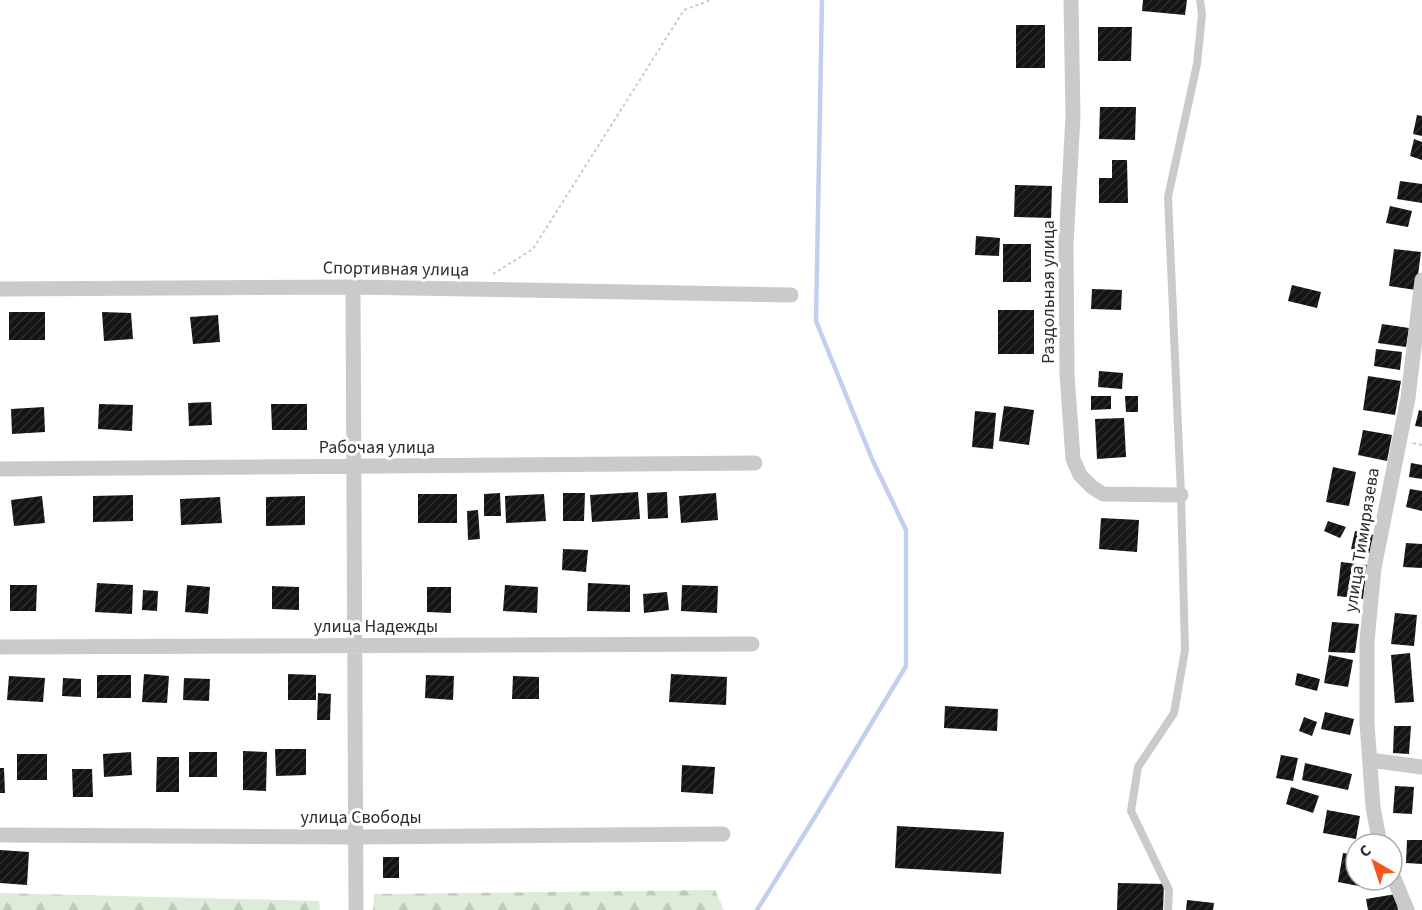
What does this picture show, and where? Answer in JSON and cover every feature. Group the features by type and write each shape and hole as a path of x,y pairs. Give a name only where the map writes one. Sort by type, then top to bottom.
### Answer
{"street":[{"name":"Раздольная улица","path":"1071,0 1073,116 1066,256 1067,374 1073,459 1080,476 1103,494 1181,495"},
{"name":"улица Тимирязева","path":"1378,832 1373,807 1367,723 1367,641 1374,568 1408,398 1422,280"},
{"name":"Спортивная улица","path":"0,289 353,287 791,295"},
{"path":"353,287 356,910"},
{"name":"Рабочая улица","path":"0,469 755,463"},
{"name":"улица Надежды","path":"0,647 752,644"},
{"path":"1370,760 1422,767"},
{"name":"улица Свободы","path":"0,835 355,837 723,834"},
{"path":"1400,892 1407,910"}],"lane":[{"path":"1168,910 1169,890 1131,811 1138,767 1174,713 1185,650 1181,495 1168,197 1197,64 1202,14 1200,0"}],"path":[{"path":"467,289 533,249 684,10 711,0"}],"green space":[{"path":"715,890 724,910 373,910 374,894"},
{"path":"0,893 319,901 320,910 0,910"}],"building":[{"path":"1143,0 1187,0 1185,15 1142,11"},
{"path":"1016,25 1045,25 1045,68 1016,68"},
{"path":"1098,27 1132,27 1131,61 1098,61"},
{"path":"1100,107 1136,107 1135,140 1099,139"},
{"path":"1417,115 1422,116 1422,136 1413,134"},
{"path":"1414,139 1422,142 1422,160 1410,156"},
{"path":"1112,160 1127,160 1128,203 1099,203 1099,178 1112,178"},
{"path":"1400,181 1422,184 1422,203 1397,199"},
{"path":"1015,185 1052,186 1051,218 1014,217"},
{"path":"1390,206 1412,211 1408,227 1386,223"},
{"path":"976,236 1000,238 999,256 975,255"},
{"path":"1003,244 1031,244 1031,282 1003,282"},
{"path":"1394,249 1421,252 1416,290 1389,286"},
{"path":"1292,285 1321,292 1317,308 1288,301"},
{"path":"1092,289 1122,290 1121,310 1091,309"},
{"path":"998,310 1034,310 1034,354 998,354"},
{"path":"9,312 45,312 45,340 9,340"},
{"path":"102,312 131,313 133,339 104,341"},
{"path":"218,315 220,342 193,344 190,317"},
{"path":"1382,324 1409,328 1406,347 1378,343"},
{"path":"1376,349 1402,352 1400,370 1374,366"},
{"path":"1099,371 1123,373 1122,389 1098,387"},
{"path":"1368,376 1401,381 1395,415 1363,410"},
{"path":"1091,396 1111,396 1111,409 1091,410"},
{"path":"1125,396 1138,396 1138,412 1126,412"},
{"path":"211,402 212,425 189,426 188,403"},
{"path":"99,404 133,405 132,431 98,429"},
{"path":"271,404 307,404 307,430 272,430"},
{"path":"1004,406 1034,410 1029,445 999,441"},
{"path":"44,407 45,432 12,434 11,409"},
{"path":"1419,410 1422,411 1422,427 1415,426"},
{"path":"975,411 996,413 993,449 972,447"},
{"path":"1124,418 1126,457 1097,459 1095,419"},
{"path":"1363,430 1392,435 1387,461 1358,455"},
{"path":"1411,463 1422,465 1422,479 1409,477"},
{"path":"1333,467 1356,472 1349,506 1326,502"},
{"path":"1410,489 1422,491 1422,511 1406,507"},
{"path":"638,492 640,519 592,522 590,495"},
{"path":"667,492 668,518 648,519 647,493"},
{"path":"500,493 501,516 484,516 484,494"},
{"path":"563,493 585,493 584,521 563,521"},
{"path":"716,493 718,520 681,523 679,496"},
{"path":"418,494 457,494 457,523 418,523"},
{"path":"544,494 546,521 506,523 505,496"},
{"path":"133,495 133,521 93,522 93,496"},
{"path":"42,496 45,523 14,526 11,500"},
{"path":"305,496 305,525 266,526 266,497"},
{"path":"220,497 222,523 181,525 180,499"},
{"path":"478,510 480,539 468,540 467,511"},
{"path":"1101,518 1139,520 1137,552 1099,549"},
{"path":"1328,521 1346,527 1340,538 1324,531"},
{"path":"1355,531 1374,535 1370,553 1351,549"},
{"path":"1406,543 1422,544 1422,568 1403,567"},
{"path":"563,549 588,550 586,572 562,570"},
{"path":"1341,562 1367,565 1363,599 1337,596"},
{"path":"97,583 133,585 132,614 95,612"},
{"path":"588,583 630,585 630,612 587,611"},
{"path":"10,585 37,585 36,611 10,611"},
{"path":"187,585 210,587 208,614 185,612"},
{"path":"505,585 538,587 537,613 503,611"},
{"path":"682,585 718,586 717,613 681,611"},
{"path":"272,586 299,587 299,610 272,609"},
{"path":"427,587 451,587 451,613 427,612"},
{"path":"143,590 158,591 157,611 142,610"},
{"path":"667,592 669,610 644,613 643,594"},
{"path":"1395,613 1417,615 1414,646 1391,644"},
{"path":"1332,622 1359,624 1355,653 1328,652"},
{"path":"1410,653 1414,702 1395,703 1391,655"},
{"path":"1329,655 1353,660 1348,687 1324,683"},
{"path":"1297,673 1320,679 1317,691 1295,685"},
{"path":"144,674 169,676 167,703 142,702"},
{"path":"288,674 316,675 316,700 288,700"},
{"path":"671,674 727,677 726,705 669,702"},
{"path":"97,675 131,675 131,698 97,698"},
{"path":"426,675 454,676 453,700 425,698"},
{"path":"9,676 45,678 43,702 7,700"},
{"path":"513,676 539,677 539,699 512,699"},
{"path":"63,678 81,679 81,697 62,696"},
{"path":"184,678 210,679 209,701 183,700"},
{"path":"318,693 331,694 330,720 317,720"},
{"path":"945,706 998,709 997,731 944,728"},
{"path":"1325,712 1354,719 1350,735 1321,729"},
{"path":"1304,717 1317,722 1312,736 1299,731"},
{"path":"1394,726 1411,726 1409,754 1393,753"},
{"path":"275,749 306,749 306,775 276,776"},
{"path":"243,751 267,752 266,791 243,790"},
{"path":"131,752 132,775 104,777 103,754"},
{"path":"189,752 217,752 217,777 189,777"},
{"path":"17,754 47,754 47,780 17,780"},
{"path":"1281,755 1298,758 1293,781 1276,778"},
{"path":"157,757 179,757 179,792 156,792"},
{"path":"1305,763 1352,774 1348,790 1302,780"},
{"path":"682,765 715,767 713,794 681,792"},
{"path":"0,768 4,768 5,793 0,793"},
{"path":"72,769 92,769 93,797 73,797"},
{"path":"1395,786 1414,787 1412,814 1393,813"},
{"path":"1291,787 1319,796 1313,813 1286,804"},
{"path":"1327,810 1360,816 1357,832 1344,832 1344,837 1323,833"},
{"path":"897,826 1004,832 1001,874 895,868"},
{"path":"1407,840 1422,840 1422,864 1406,863"},
{"path":"0,850 29,852 27,885 0,883"},
{"path":"1343,853 1344,853 1344,883 1338,882"},
{"path":"383,857 399,857 399,878 383,878"},
{"path":"1118,883 1164,884 1163,910 1117,910"},
{"path":"1396,894 1398,910 1368,910 1366,899"},
{"path":"1187,900 1214,903 1213,910 1186,910"}],"waterway":[{"path":"757,910 906,666 906,530 872,459 816,321 822,0"}]}
